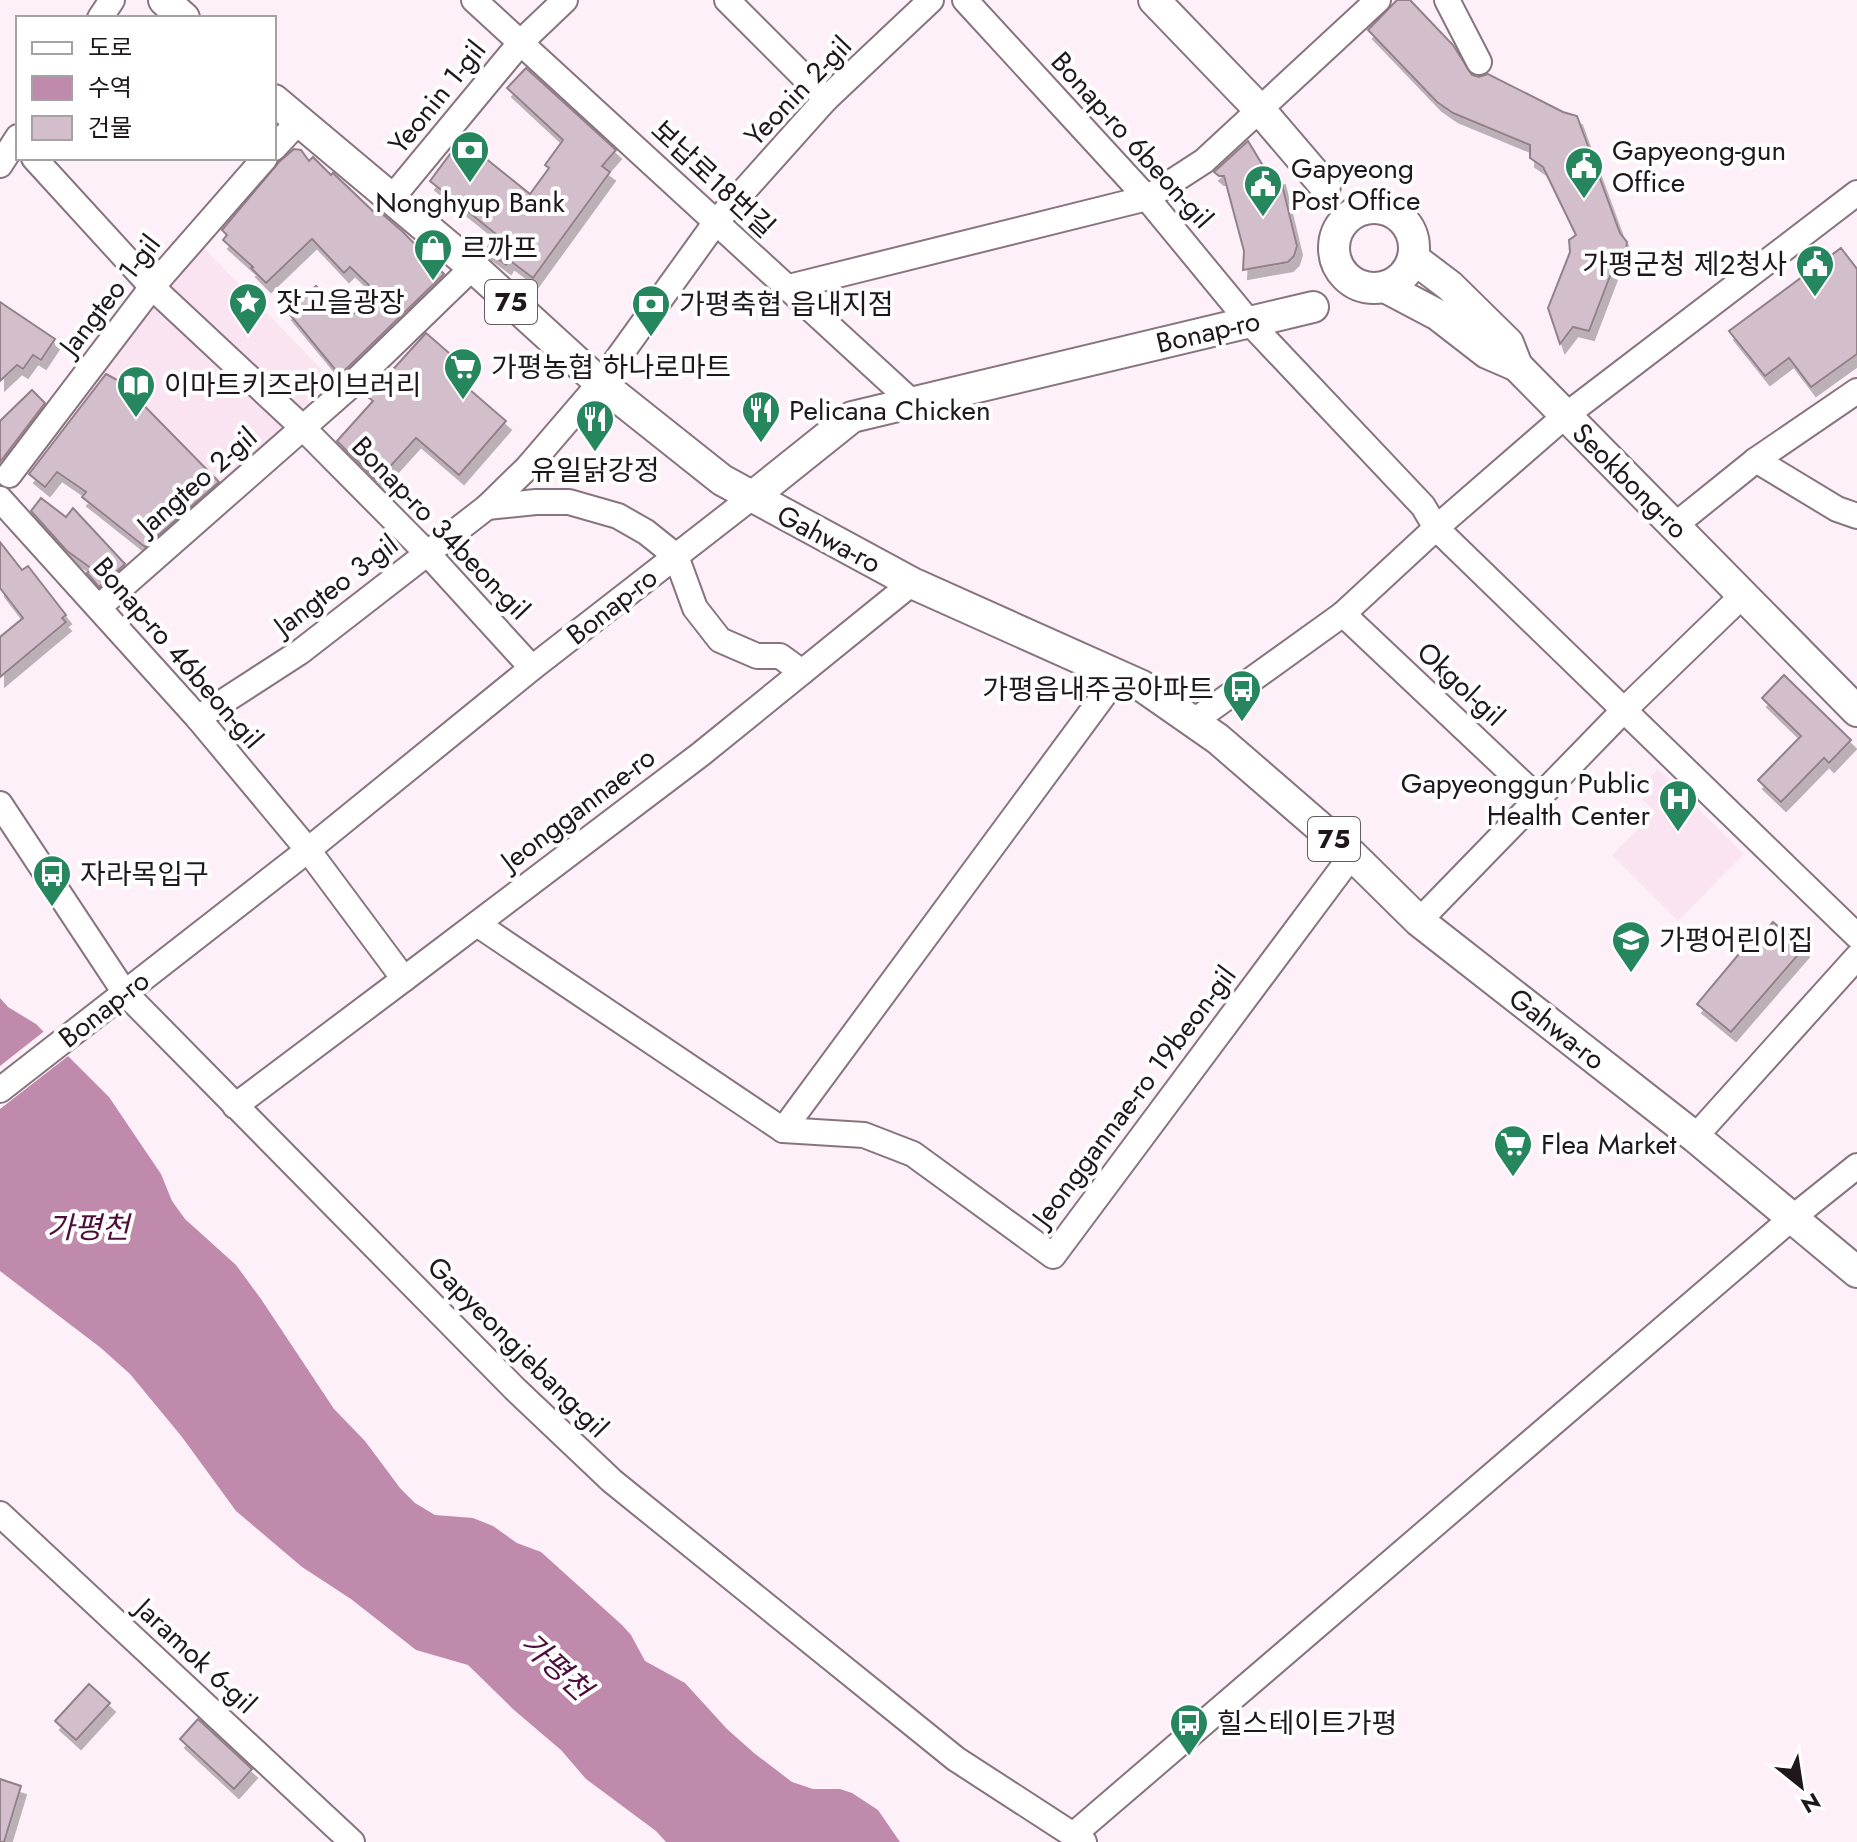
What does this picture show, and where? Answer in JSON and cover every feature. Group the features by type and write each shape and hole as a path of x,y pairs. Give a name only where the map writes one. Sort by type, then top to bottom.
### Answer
{"main road":[{"path":"1154,0 1260,110 1325,186 1332,211 1333,252 1343,275 1352,282 1380,288 1438,315 1487,353 1517,366"},
{"name":"Gahwa-ro","path":"276,102 473,267 600,383 722,480 912,583 1142,686 1194,721 1352,855 1419,921 1695,1137 1857,1272"},
{"path":"1325,186 1351,192 1397,214 1410,229 1413,258 1403,276 1380,288"},
{"path":"1334,239 1339,226 1361,209 1374,207 1388,210"},
{"path":"1413,258 1450,286 1508,343 1517,366"},
{"path":"1313,307 1343,275"},
{"name":"Bonap-ro","path":"752,497 852,417 1250,323 1380,288"},
{"name":"Seokbong-ro","path":"1517,366 1857,711"}],"street":[{"name":"보납로18번길","path":"474,0 912,402"},
{"name":"Yeonin 1-gil","path":"391,199 521,42 565,0"},
{"path":"727,0 826,99"},
{"name":"Yeonin 2-gil","path":"600,383 716,222 826,99 931,0"},
{"name":"Bonap-ro 6beon-gil","path":"965,0 1147,198 1250,323 1423,506 1436,528"},
{"path":"785,288 1147,198 1204,161 1378,0"},
{"path":"1447,0 1479,62"},
{"path":"276,146 298,122"},
{"path":"0,165 16,141"},
{"name":"Bonap-ro 34beon-gil","path":"36,160 152,287 303,428 428,554 532,668"},
{"name":"Jangteo 1-gil","path":"9,475 152,287 263,160"},
{"path":"1194,721 1343,614 1565,416 1857,193"},
{"name":"Jangteo 2-gil","path":"99,607 303,428 473,267"},
{"name":"Jangteo 3-gil","path":"198,718 300,652 487,507 527,468 600,383"},
{"path":"1674,526 1756,460 1857,391"},
{"path":"1756,460 1837,509 1857,516"},
{"name":"Bonap-ro","path":"0,1090 752,497"},
{"name":"Bonap-ro 46beon-gil","path":"0,499 198,718 308,850"},
{"path":"487,507 536,502 585,505 618,516 646,532 676,556 695,608 720,640 757,656 780,656 802,672"},
{"path":"1436,528 1857,936"},
{"name":"Jeonggannae-ro","path":"235,1106 701,754 912,583"},
{"path":"1419,921 1623,711 1743,595"},
{"name":"Okgol-gil","path":"1343,614 1538,798"},
{"path":"477,924 783,1130 1118,676"},
{"name":"Gapyeongjebang-gil","path":"0,804 125,993 515,1389 612,1481 956,1759 1078,1838"},
{"path":"308,850 404,979"},
{"name":"Jeonggannae-ro 19beon-gil","path":"783,1130 864,1135 913,1154 1053,1256 1352,855"},
{"path":"1695,1137 1857,957"},
{"path":"1078,1838 1792,1218 1857,1166"},
{"name":"Jaramok 6-gil","path":"0,1514 352,1842"}],"shaded area":[{"path":"202,246 332,380 185,522 67,411 149,306"},
{"name":"Gapyeonggun Public Health Center","path":"1658,769 1744,854 1678,921 1612,855 1655,812 1642,799 1647,794 1640,787"}],"water":[{"name":"가평천","path":"0,998 8,1007 36,1024 109,1097 161,1174 172,1201 185,1219 236,1265 334,1409 365,1441 415,1503 435,1515 473,1518 493,1526 517,1543 541,1552 622,1625 645,1661 685,1683 754,1753 792,1782 813,1789 840,1789 852,1793 878,1810 900,1842 666,1842 656,1831 586,1779 561,1750 468,1665 416,1650 351,1599 302,1567 236,1511 182,1437 130,1374 0,1271"}],"pier":[{"path":"47,1029 72,1053 0,1109 0,1066"}],"building":[{"name":"Gapyeong-gun Office","path":"1397,0 1410,0 1453,45 1472,75 1479,77 1488,74 1577,116 1620,233 1627,242 1626,252 1617,258 1589,331 1573,327 1560,344 1548,308 1570,252 1569,240 1576,235 1543,167 1530,158 1530,145 1453,113 1437,102 1368,30"},
{"path":"526,68 616,150 602,166 610,172 533,278 509,260 506,265 486,250 497,235 430,181 465,134 478,145 474,149 530,194 549,168 545,165 563,140 507,88"},
{"name":"Gapyeong Post Office","path":"1248,141 1271,179 1280,176 1297,246 1288,262 1243,270 1244,251 1224,176 1214,172"},
{"path":"294,149 301,150 309,161 313,157 376,214 379,211 444,274 342,373 338,373 287,311 316,286 333,305 336,302 350,317 377,293 350,267 344,273 312,239 266,283 223,240 227,235 222,230 279,162"},
{"name":"가평군청 제2청사","path":"1841,248 1857,269 1857,354 1811,387 1789,358 1765,376 1729,331"},
{"path":"0,302 55,339 41,360 33,355 23,369 17,365 0,381"},
{"path":"426,333 456,359 447,370 506,421 459,475 416,438 377,481 337,441 373,401 368,397"},
{"path":"106,374 121,382 219,482 145,547 82,497 86,492 57,472 45,487 29,474"},
{"path":"32,390 45,403 0,462 0,421"},
{"path":"41,498 66,517 73,508 125,564 99,587 87,573 92,569 67,551 31,511"},
{"path":"0,542 22,570 28,566 66,615 62,618 66,622 0,677 0,637 23,618 0,588"},
{"path":"1784,675 1851,740 1829,763 1824,758 1781,802 1758,780 1801,736 1762,698"},
{"path":"1773,922 1804,948 1731,1032 1697,1004 1759,930 1763,934"},
{"path":"89,1684 110,1703 76,1740 55,1721"},
{"path":"198,1719 252,1769 234,1789 180,1739"},
{"path":"0,1779 21,1786 4,1842 0,1842"}],"place":[{"name":"Nonghyup Bank","path":"470,184"},
{"name":"Gapyeong-gun Office","path":"1584,200"},
{"name":"Gapyeong Post Office","path":"1263,218"},
{"name":"르까프","path":"433,282"},
{"name":"가평군청 제2청사","path":"1815,298"},
{"name":"잣고을광장","path":"248,336"},
{"name":"가평축협 읍내지점","path":"651,338"},
{"name":"가평농협 하나로마트","path":"463,401"},
{"name":"이마트키즈라이브러리","path":"136,419"},
{"name":"Pelicana Chicken","path":"761,444"},
{"name":"유일닭강정","path":"595,453"},
{"name":"가평읍내주공아파트","path":"1242,723"},
{"name":"Gapyeonggun Public Health Center","path":"1678,833"},
{"name":"자라목입구","path":"52,908"},
{"name":"가평어린이집","path":"1631,974"},
{"name":"Flea Market","path":"1513,1178"},
{"name":"힐스테이트가평","path":"1189,1757"}]}
